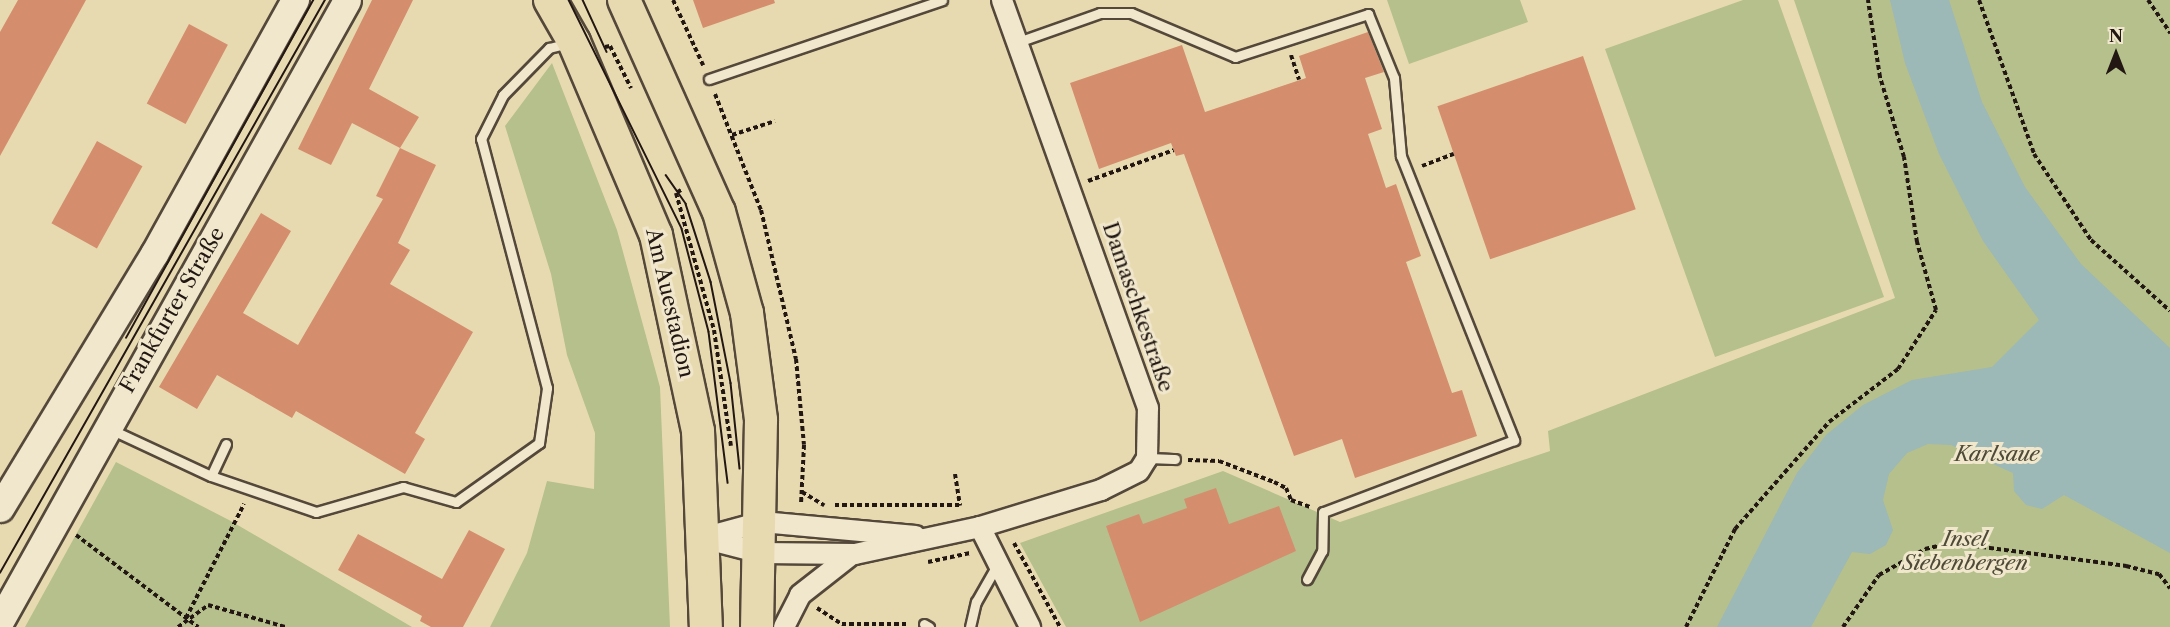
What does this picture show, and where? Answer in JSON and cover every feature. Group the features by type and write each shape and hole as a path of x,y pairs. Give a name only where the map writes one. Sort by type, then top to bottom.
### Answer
{"main road":[{"name":"Frankfurter Straße","path":"0,508 154,254 295,0"},
{"name":"Frankfurter Straße","path":"0,621 105,426 347,0"},
{"name":"Am Auestadion","path":"550,0 588,41 656,235 698,431 706,627"},
{"path":"624,0 719,212 747,313 761,420 762,522 758,627"}],"street":[{"name":"Damaschkestraße","path":"1007,1 1018,42 1148,408 1147,458"},
{"path":"784,627 832,566 855,554 921,537 980,527 1121,482 1147,458"},
{"path":"703,538 762,522 921,537"},
{"path":"980,527 1030,627"},
{"path":"703,538 761,553 855,554"}],"lane":[{"path":"709,79 942,0"},
{"path":"1018,42 1100,13 1131,13 1235,57 1368,14 1394,78 1407,171 1514,440 1323,512 1322,551 1307,579"},
{"path":"105,426 211,476 316,512 403,487 456,502 539,443 547,388 481,139 503,95 549,48 588,41"},
{"path":"211,476 226,444"},
{"path":"1147,458 1175,459"},
{"path":"970,627 976,602 997,565"}],"path":[{"path":"673,0 709,79 761,210 796,358 801,492 822,505 960,505 955,474"},
{"path":"1686,627 1735,529 1830,422 1898,369 1936,310 1917,242 1904,157 1880,77 1868,0"},
{"path":"1979,0 2034,154 2091,240 2170,311"},
{"path":"2148,0 2170,33"},
{"path":"1286,40 1299,80"},
{"path":"588,41 633,92"},
{"path":"732,135 775,121"},
{"path":"1071,187 1174,150"},
{"path":"1407,171 1454,154"},
{"path":"678,180 682,190 676,193 714,330 732,452"},
{"path":"1175,459 1219,462 1287,488 1291,500 1323,512"},
{"path":"178,627 186,618 252,490"},
{"path":"1002,521 1060,627"},
{"path":"70,531 198,627"},
{"path":"1843,627 1879,575 1925,549 1952,543 2126,566 2159,574 2170,588"},
{"path":"806,600 842,624 926,625"},
{"path":"186,618 208,605 224,606 286,627"}],"green space":[{"path":"1387,0 1520,0 1528,22 1409,64"},
{"path":"1743,0 1778,0 1884,297 1715,357 1605,49"},
{"name":"Karlsaue","path":"1794,0 2170,0 2170,627 1066,627 1020,543 1223,471 1340,522 1550,451 1548,431 1895,298"},
{"path":"552,63 617,230 660,387 670,627 490,627 527,553 547,481 594,489 595,433 567,355 551,274 505,126"},
{"path":"116,462 229,520 412,627 25,627"}],"water":[{"path":"1890,0 1949,0 1982,102 2025,187 2081,264 2170,348 2170,553 2064,495 2042,509 2026,505 2014,491 2013,473 1951,445 1928,444 1907,453 1889,474 1883,500 1893,530 1886,545 1870,554 1852,552 1811,627 1717,627 1797,473 1826,435 1863,405 1912,380 1992,367 2039,320 1983,241 1939,154 1905,63"}],"building":[{"path":"18,0 86,0 0,156 0,32"},
{"path":"372,0 413,0 369,89 419,117 400,148 352,123 331,165 298,149"},
{"path":"693,0 774,0 775,3 703,28"},
{"path":"189,24 228,45 186,124 147,103"},
{"path":"1368,32 1384,72 1365,78 1382,129 1368,134 1386,188 1396,184 1421,256 1406,262 1452,393 1462,390 1477,436 1355,478 1342,439 1294,456 1184,154 1176,156 1171,143 1099,169 1070,83 1182,45 1205,112 1306,78 1299,56"},
{"path":"1583,56 1636,209 1490,259 1437,106"},
{"path":"97,141 142,166 97,248 51,223"},
{"path":"400,148 436,165 398,243 410,250 390,284 473,332 415,433 425,439 405,474 296,411 292,418 217,375 197,409 159,387 261,213 291,231 243,313 298,345 383,199 376,196"},
{"path":"1216,488 1229,524 1279,506 1296,551 1140,622 1106,526 1139,514 1143,524 1187,508 1184,499"},
{"path":"469,530 505,549 463,627 431,627 420,621 422,616 338,570 358,534 442,579"}],"tram line":[{"path":"126,338 313,0"},
{"path":"0,573 325,0"},
{"path":"569,0 682,229 709,332 728,483"},
{"path":"583,0 607,52"},
{"path":"666,175 686,204 711,282 731,383 740,469"}],"park label":[{"name":"Insel Siebenbergen","path":"1965,551"}]}
